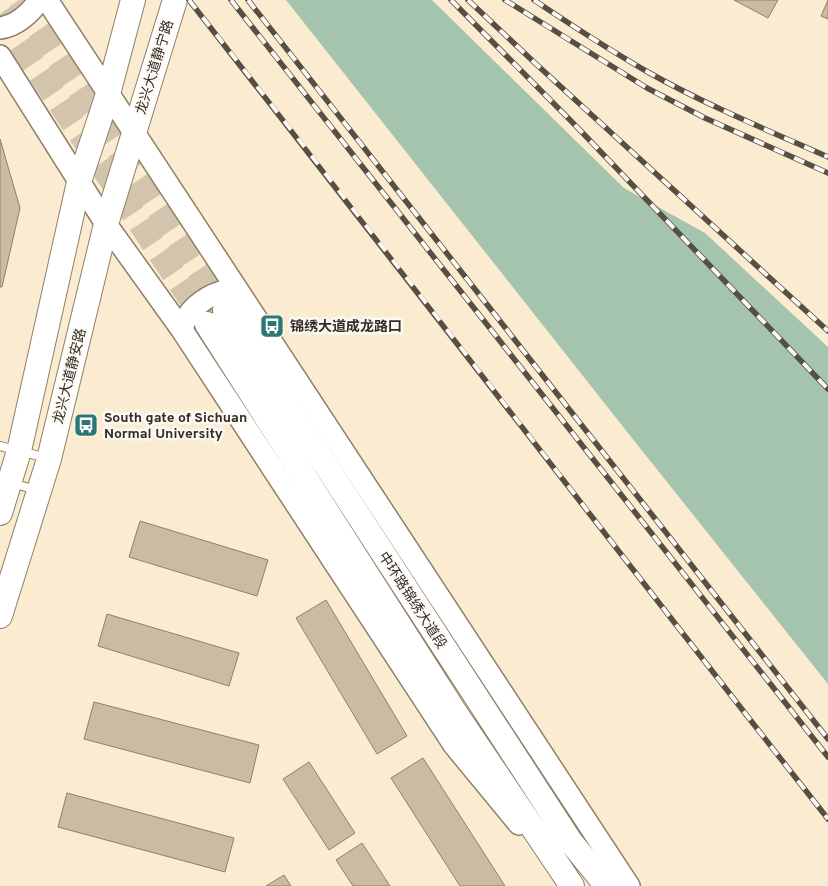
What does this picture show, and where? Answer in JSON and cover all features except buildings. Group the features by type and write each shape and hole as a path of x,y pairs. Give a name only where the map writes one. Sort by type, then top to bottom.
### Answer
{"main road":[{"path":"0,28 18,21 33,9 39,0"},
{"path":"46,0 134,134 223,308 629,886"},
{"path":"0,513 9,449 79,182 108,94 134,0"},
{"name":"龙兴大道静宁路","path":"134,134 175,0"},
{"path":"0,56 106,224 182,330 454,745 571,886"},
{"name":"龙兴大道静安路","path":"0,616 49,458 106,224 134,134"},
{"path":"182,330 184,322 202,302 223,291 223,308"},
{"name":"中环路锦绣大道段","path":"223,308 456,714 571,886"},
{"name":"中环路锦绣大道段","path":"223,308 570,841 607,886"}],"lane":[{"path":"9,449 49,458"},
{"path":"5,481 39,491"}],"green space":[{"path":"286,0 432,0 624,188 705,233 828,347 828,684 628,433"}],"tunnel":[{"path":"19,0 225,310"},
{"path":"0,14 207,324"}],"railway":[{"path":"189,0 828,819"},
{"path":"231,0 828,757"},
{"path":"248,0 828,739"},
{"path":"451,0 576,126 828,389"},
{"path":"468,0 828,331"},
{"path":"505,0 647,88 705,118 828,173"},
{"path":"534,0 646,71 690,95 828,157"}],"place":[{"name":"锦绣大道成龙路口","path":"272,326"},
{"name":"South gate of Sichuan Normal University","path":"86,425"}]}
